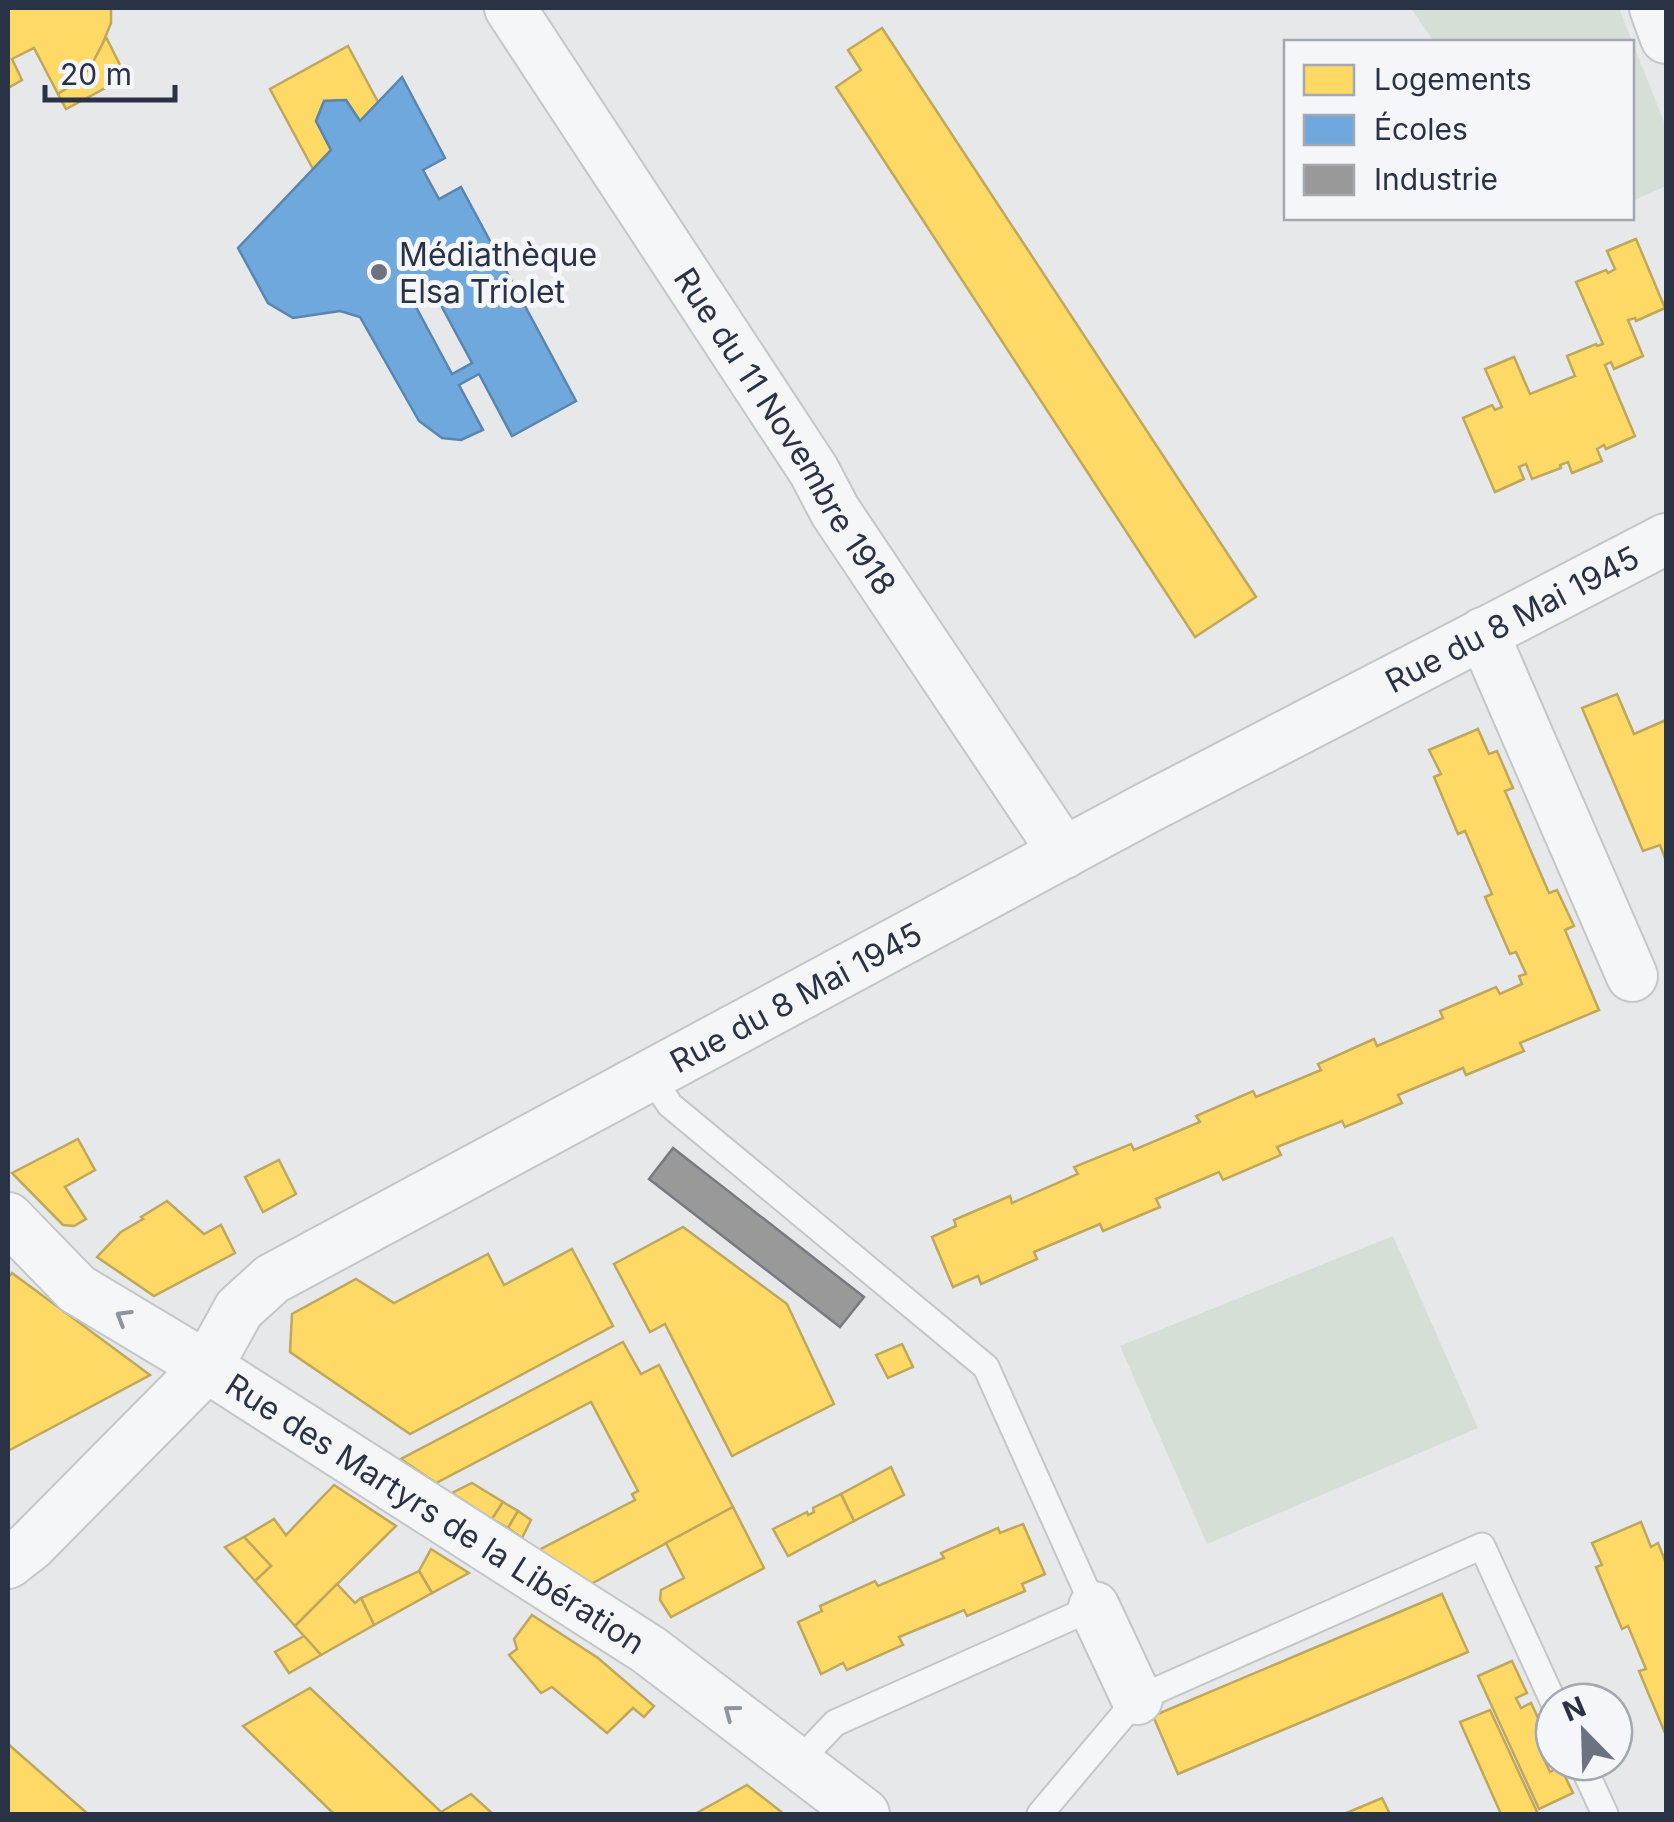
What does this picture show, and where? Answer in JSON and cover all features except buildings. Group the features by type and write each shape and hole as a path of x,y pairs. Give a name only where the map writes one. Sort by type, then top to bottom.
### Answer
{"street":[{"name":"Rue du 11 Novembre 1918","path":"510,8 1064,854"},
{"path":"1655,8 1666,38"},
{"name":"Rue du 8 Mai 1945","path":"8,1563 30,1546 207,1367 239,1310 272,1280 1064,854 1666,539"},
{"path":"1483,632 1632,976"},
{"name":"Rue des Martyrs de la Libération","path":"8,1218 77,1289 207,1367 649,1650 864,1814"},
{"path":"1094,1606 1136,1699"}],"lane":[{"path":"651,1077 670,1105 986,1367 1094,1606 835,1723 797,1763"},
{"path":"1040,1814 1136,1699 1482,1546 1544,1682"},
{"path":"1590,1782 1605,1814"}],"shaded area":[{"path":"1411,8 1619,8 1632,40 1433,40"},
{"path":"1634,46 1666,127 1666,186 1634,200"},
{"path":"1393,1236 1478,1428 1207,1544 1120,1346"}],"place":[{"name":"Médiathèque Elsa Triolet","path":"379,272"}]}
